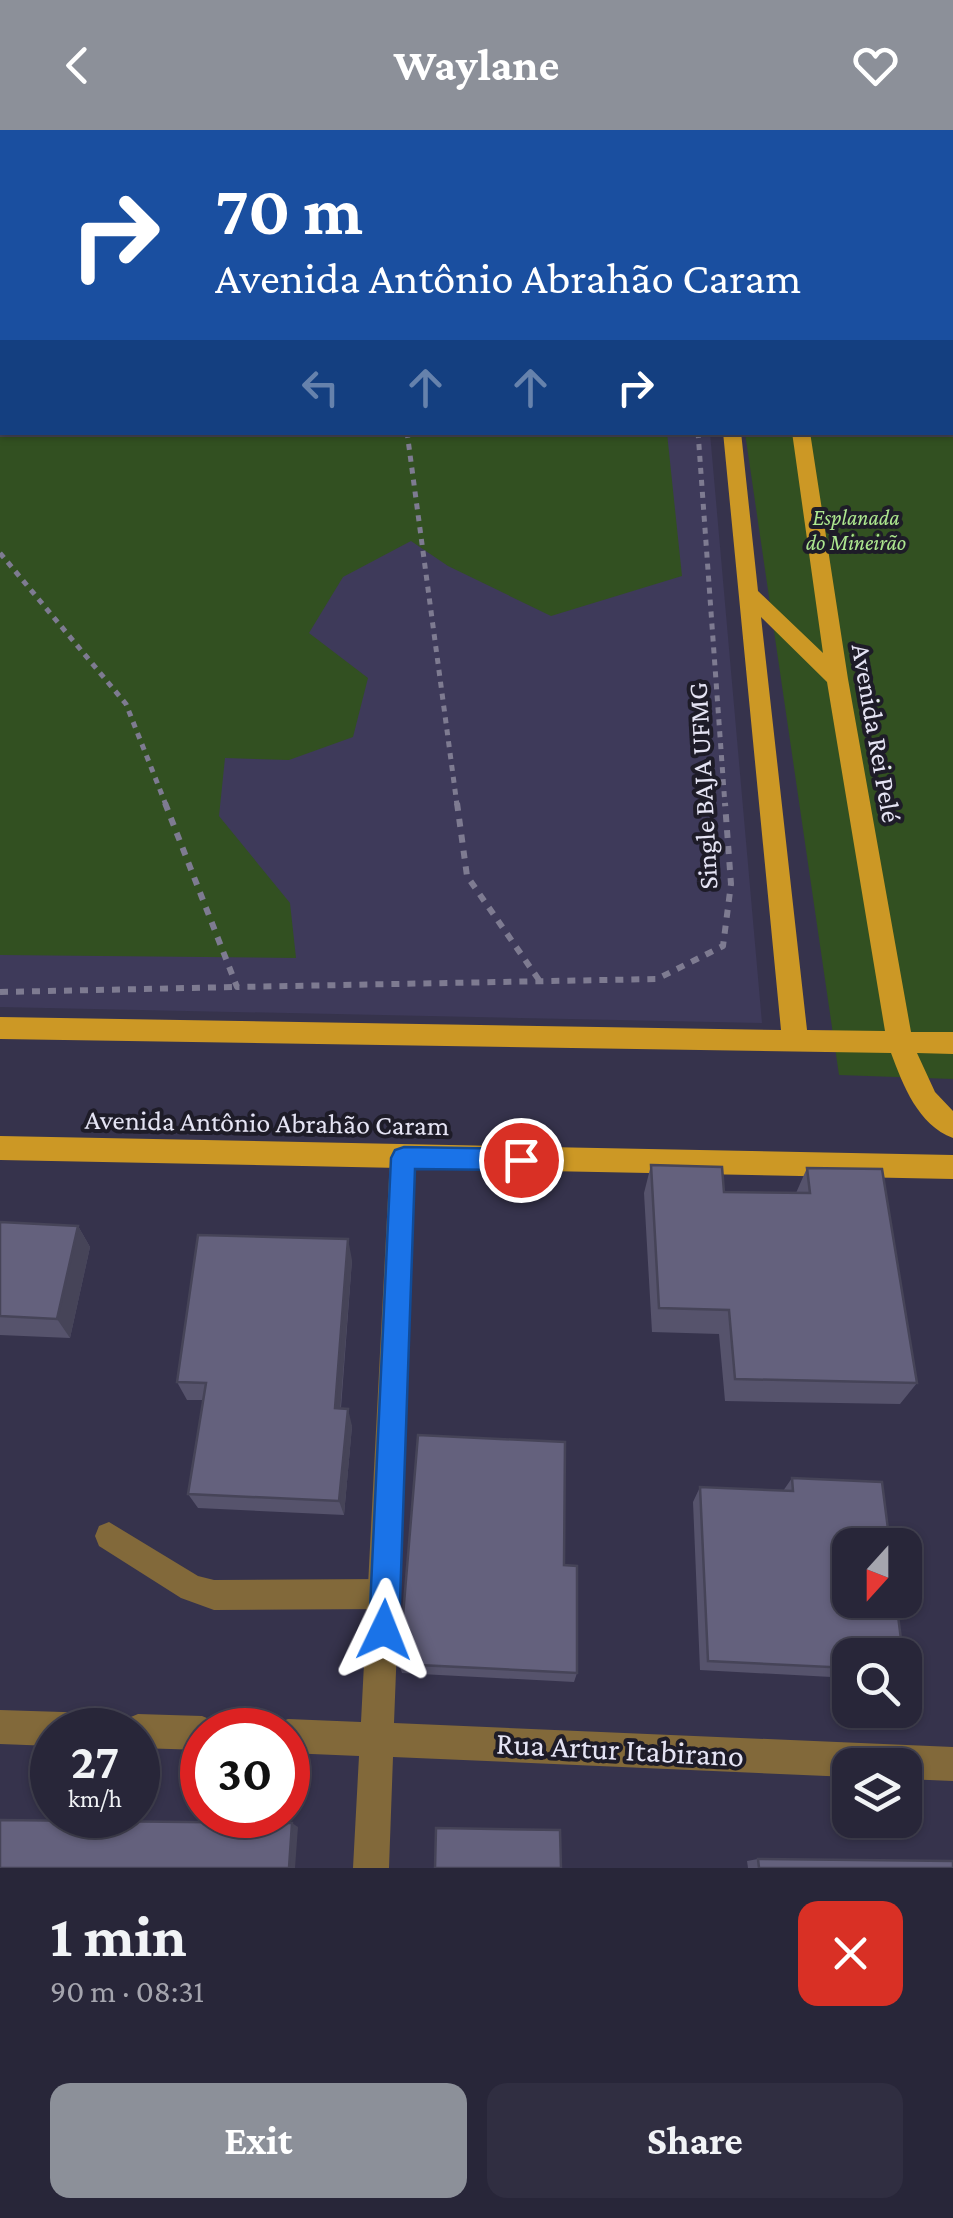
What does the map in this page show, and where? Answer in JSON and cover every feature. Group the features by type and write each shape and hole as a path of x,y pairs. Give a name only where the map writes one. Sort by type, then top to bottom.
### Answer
{"main road":[{"path":"732,435 795,1039"},
{"name":"Avenida Rei Pelé","path":"801,435 837,679 900,1042 913,1080 944,1121 953,1126"},
{"path":"748,592 837,679"},
{"path":"0,1028 953,1044"},
{"name":"Avenida Antônio Abrahão Caram","path":"0,1148 953,1166"}],"street":[{"path":"371,1868 404,1158"},
{"path":"0,1727 30,1728"},
{"name":"Rua Artur Itabirano","path":"310,1737 953,1764"}],"lane":[{"path":"110,1536 192,1588 214,1595 385,1594"}],"path":[{"path":"407,435 467,876 540,981"},
{"name":"Single BAJA UFMG","path":"540,981 657,979 723,946 731,884 698,435"},
{"path":"0,553 126,704 237,987"},
{"path":"0,992 540,981"}],"shaded area":[{"path":"0,435 710,435 762,1023 0,1007"}],"green space":[{"path":"0,435 667,435 682,576 551,616 448,566 411,541 343,577 309,633 368,678 353,737 289,760 225,758 219,816 290,903 296,958 0,955"},
{"name":"Esplanada do Mineirão","path":"745,435 953,435 953,1079 839,1075"}],"building":[{"path":"651,1165 722,1167 724,1192 810,1193 807,1168 882,1169 917,1383 735,1379 729,1310 659,1308"},
{"path":"0,1222 78,1226 57,1319 0,1316"},
{"path":"198,1235 348,1239 335,1408 348,1409 339,1501 188,1494 206,1383 177,1382"},
{"path":"418,1435 565,1442 564,1565 577,1566 577,1673 399,1664"},
{"path":"792,1478 882,1482 888,1528 832,1528 832,1618 898,1618 901,1638 832,1638 832,1667 708,1661 700,1487 793,1491"},
{"path":"0,1820 30,1820 30,1838 160,1838 160,1822 180,1822 180,1838 291,1838 289,1868 0,1868"},
{"path":"436,1828 560,1830 561,1868 435,1868"},
{"path":"758,1859 953,1861 953,1868 759,1868"}],"route":[{"path":"384,1630 404,1158 521,1160"}]}
